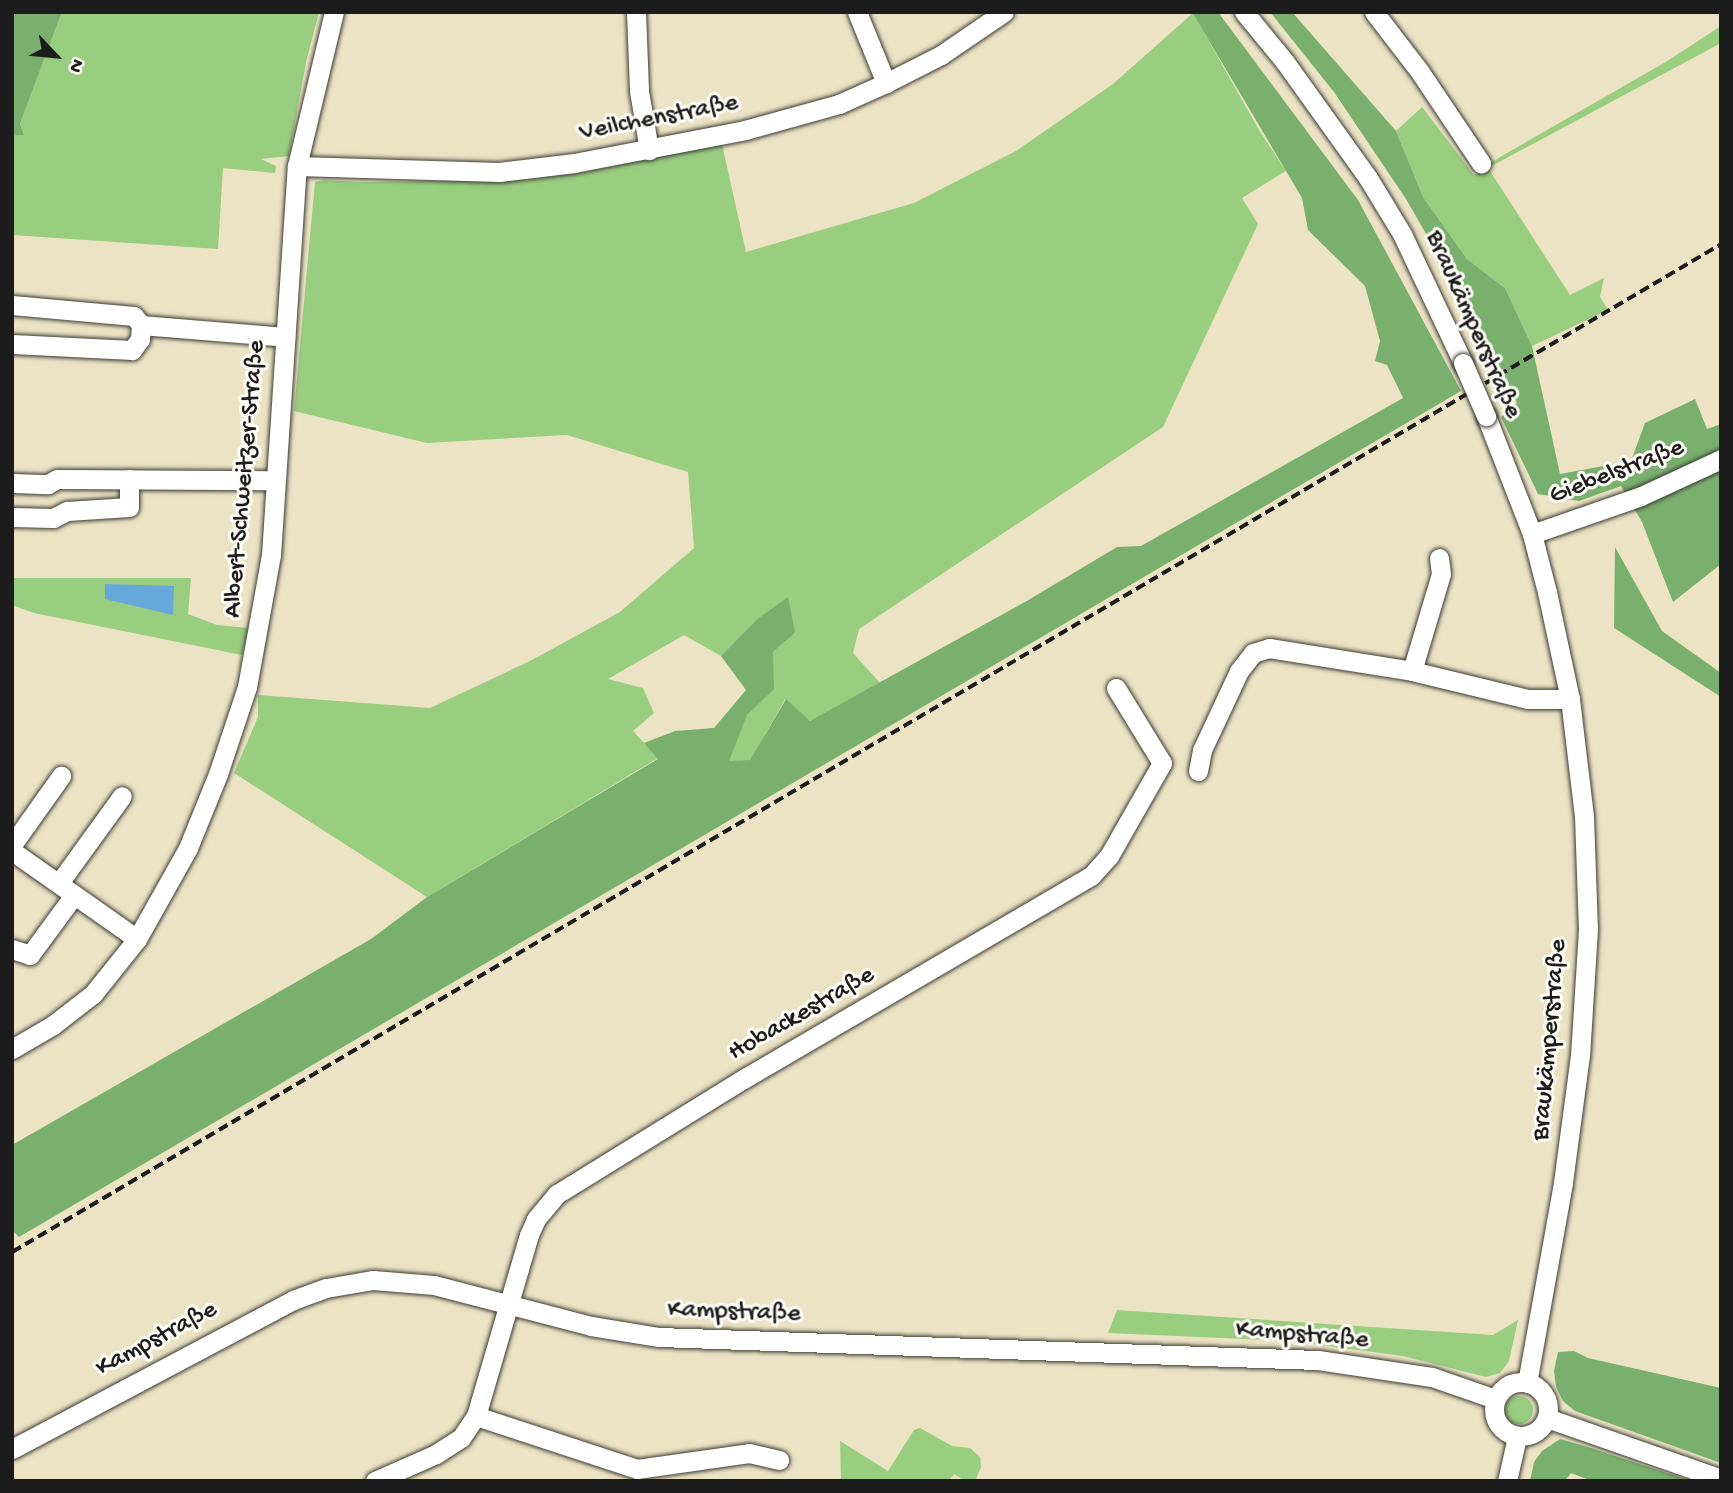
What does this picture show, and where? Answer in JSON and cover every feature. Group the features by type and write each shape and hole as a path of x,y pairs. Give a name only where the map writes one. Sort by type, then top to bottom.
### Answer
{"street":[{"name":"Albert-Schweitzer-Straße","path":"12,1049 53,1026 93,994 137,939 188,848 218,774 247,687 271,555 297,166 334,12"},
{"path":"636,12 639,91 649,150"},
{"path":"857,12 886,83"},
{"name":"Veilchenstraße","path":"297,166 499,172 649,150 746,130 839,104 886,83 941,55 1004,12"},
{"name":"Braukämperstraße","path":"1244,12 1285,62 1368,178 1414,258 1486,416 1532,534 1570,699 1584,816 1588,899 1585,991 1572,1123 1545,1295 1527,1382"},
{"path":"1374,12 1420,72 1481,163"},
{"path":"12,305 134,316 141,325 140,340 132,349 12,344"},
{"path":"141,325 286,337"},
{"name":"Giebelstraße","path":"1532,534 1641,496 1721,459"},
{"path":"12,483 48,484 57,479 275,480"},
{"path":"12,517 53,518 67,511 129,507 129,480"},
{"path":"1412,671 1441,574 1439,558"},
{"path":"1198,771 1202,750 1239,671 1253,653 1269,648 1412,671 1528,699 1570,699"},
{"name":"Hobackestraße","path":"375,1481 436,1454 461,1438 476,1416 529,1235 536,1219 557,1194 745,1079 1091,876 1109,856 1162,763 1116,688"},
{"path":"12,845 61,776"},
{"path":"12,950 30,955 122,796"},
{"path":"12,850 137,939"},
{"name":"Kampstraße","path":"12,1449 250,1320 326,1288 394,1280 434,1285 591,1325 672,1338 1318,1360 1432,1377 1495,1399"},
{"path":"1527,1382 1544,1394 1548,1406 1547,1418 1533,1434 1517,1437 1504,1432 1495,1419 1495,1399 1511,1384 1527,1382"},
{"path":"476,1416 637,1469 749,1453 779,1460"},
{"path":"1547,1418 1721,1479"},
{"path":"1507,1481 1517,1437"}],"green space":[{"path":"12,12 62,12 20,124 24,135 12,136"},
{"path":"62,12 319,12 306,62 289,156 261,159 276,166 275,173 223,168 218,249 12,235 12,136 24,135 20,124"},
{"path":"1192,12 1218,12 1358,200 1461,391 19,1237 12,1230 12,1145 371,939 427,897 658,759 644,743 675,731 714,728 746,690 721,656 756,620 788,597 795,633 773,652 774,689 747,715 729,761 750,760 786,699 810,721 1025,602 1117,547 1141,546 1403,398 1387,365 1375,361 1380,341 1365,286 1308,230 1302,198"},
{"path":"1270,12 1292,12 1396,131 1423,197 1467,259 1505,288 1532,346 1560,474 1631,461 1645,423 1695,399 1707,429 1721,424 1721,564 1673,602 1642,522 1621,486 1579,501 1538,494 1501,417 1517,403 1485,336 1406,199 1334,92"},
{"path":"1193,13 1259,130 1286,171 1242,198 1258,224 1163,427 859,629 853,653 881,684 810,721 785,699 750,761 728,761 747,715 773,689 773,652 795,633 756,620 721,656 684,635 608,679 643,688 654,713 633,731 658,758 427,897 234,773 258,717 258,695 430,708 530,661 620,612 694,548 688,472 567,435 427,443 294,411 315,182 525,180 585,172 722,144 746,252 914,203 1016,151 1113,84"},
{"path":"1721,26 1721,43 1488,168 1570,295 1604,278 1600,297 1608,310 1532,346 1505,288 1467,259 1423,197 1396,131 1422,107 1474,175 1487,168 1488,164 1664,63"},
{"path":"1615,547 1662,631 1721,673 1721,697 1614,628"},
{"path":"12,578 191,578 188,614 217,625 248,628 242,655 34,613 12,605"},
{"path":"1117,1310 1493,1335 1518,1320 1509,1361 1500,1373 1486,1377 1403,1356 1290,1341 1108,1333"},
{"path":"1574,1351 1588,1358 1721,1388 1721,1463 1575,1411 1563,1401 1556,1387 1554,1371 1558,1352"},
{"path":"1519,1396 1529,1400 1533,1410 1529,1420 1519,1424 1509,1420 1505,1410 1509,1400"},
{"path":"920,1428 952,1446 970,1448 980,1457 981,1467 975,1481 965,1481 954,1474 949,1481 841,1481 840,1441 888,1471 914,1430"},
{"path":"1560,1439 1691,1481 1592,1481 1571,1473 1565,1481 1530,1481 1534,1462 1542,1451"}],"water":[{"path":"105,584 174,586 173,615 105,599"}],"railway":[{"path":"12,1252 1721,244"}]}
